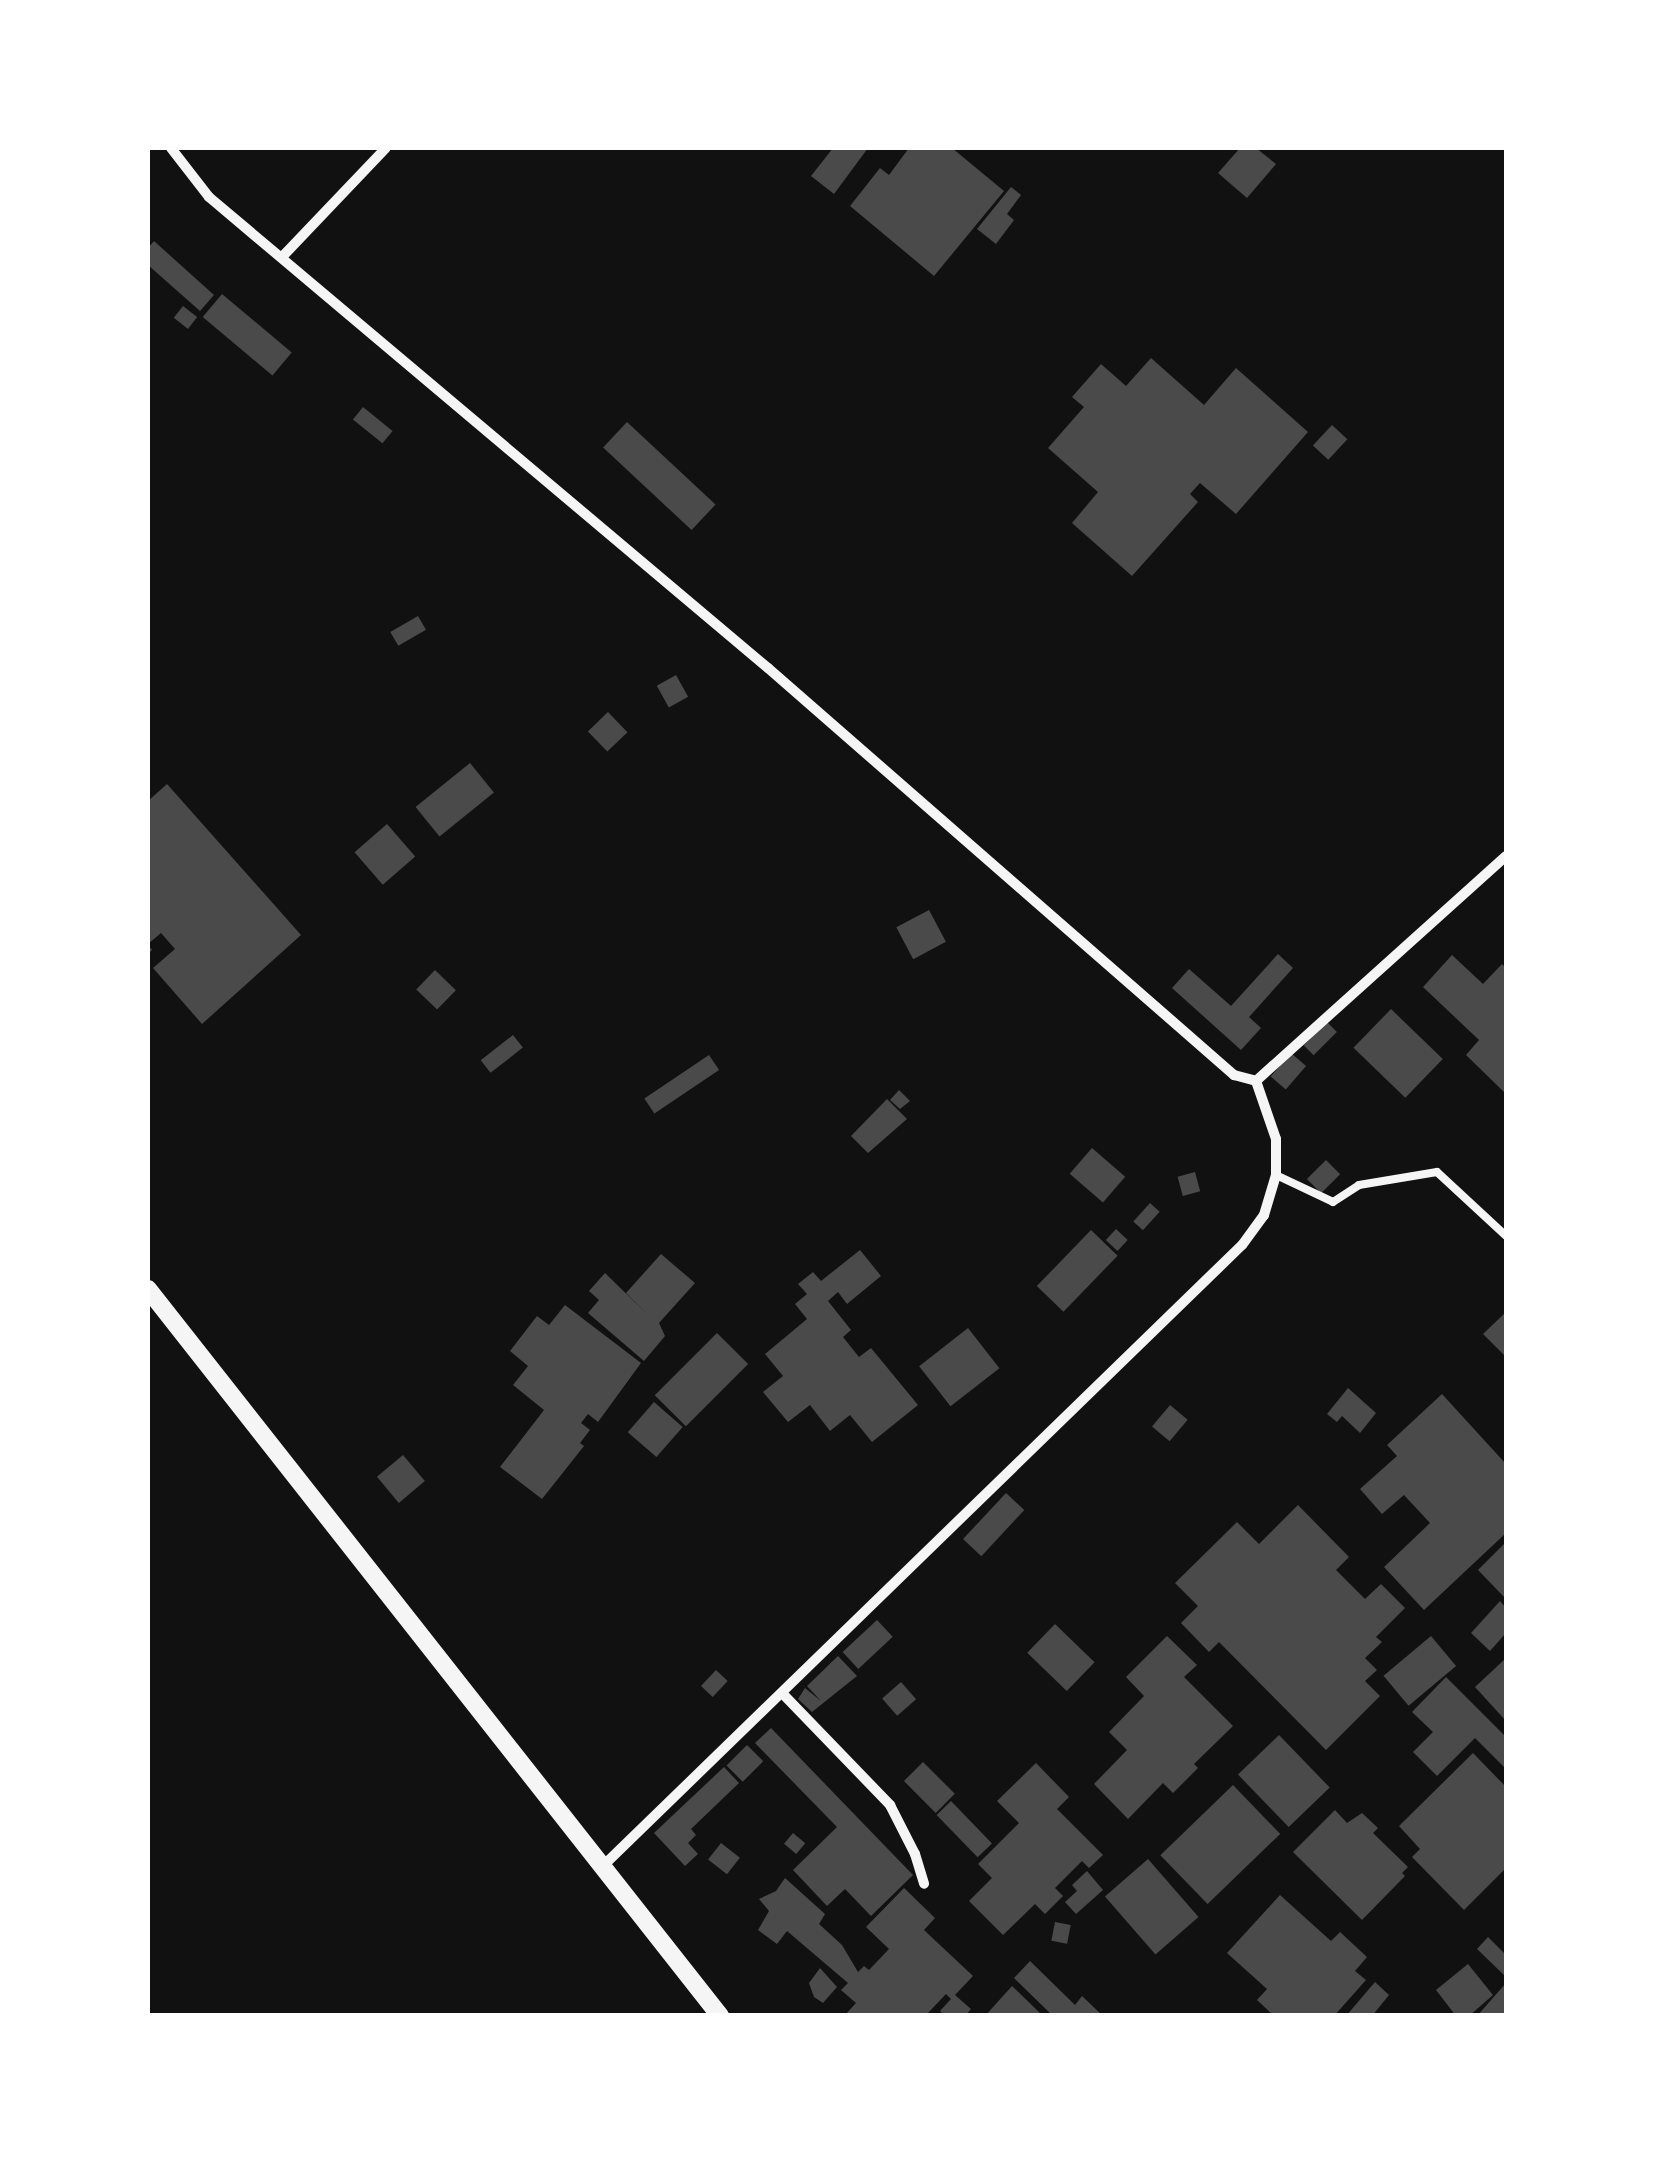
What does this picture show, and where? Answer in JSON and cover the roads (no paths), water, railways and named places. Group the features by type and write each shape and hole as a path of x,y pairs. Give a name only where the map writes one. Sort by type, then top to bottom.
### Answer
{"street":[{"path":"171,148 200,188 768,668 1234,1075 1256,1081"},
{"path":"283,256 386,148"},
{"path":"1256,1081 1506,856"},
{"path":"602,1867 1242,1245 1264,1215 1276,1175 1276,1139 1256,1081"},
{"path":"148,1289 720,2016"},
{"path":"782,1693 890,1805 924,1884"}],"lane":[{"path":"1276,1175 1333,1202 1359,1186 1437,1172 1506,1236"}]}
